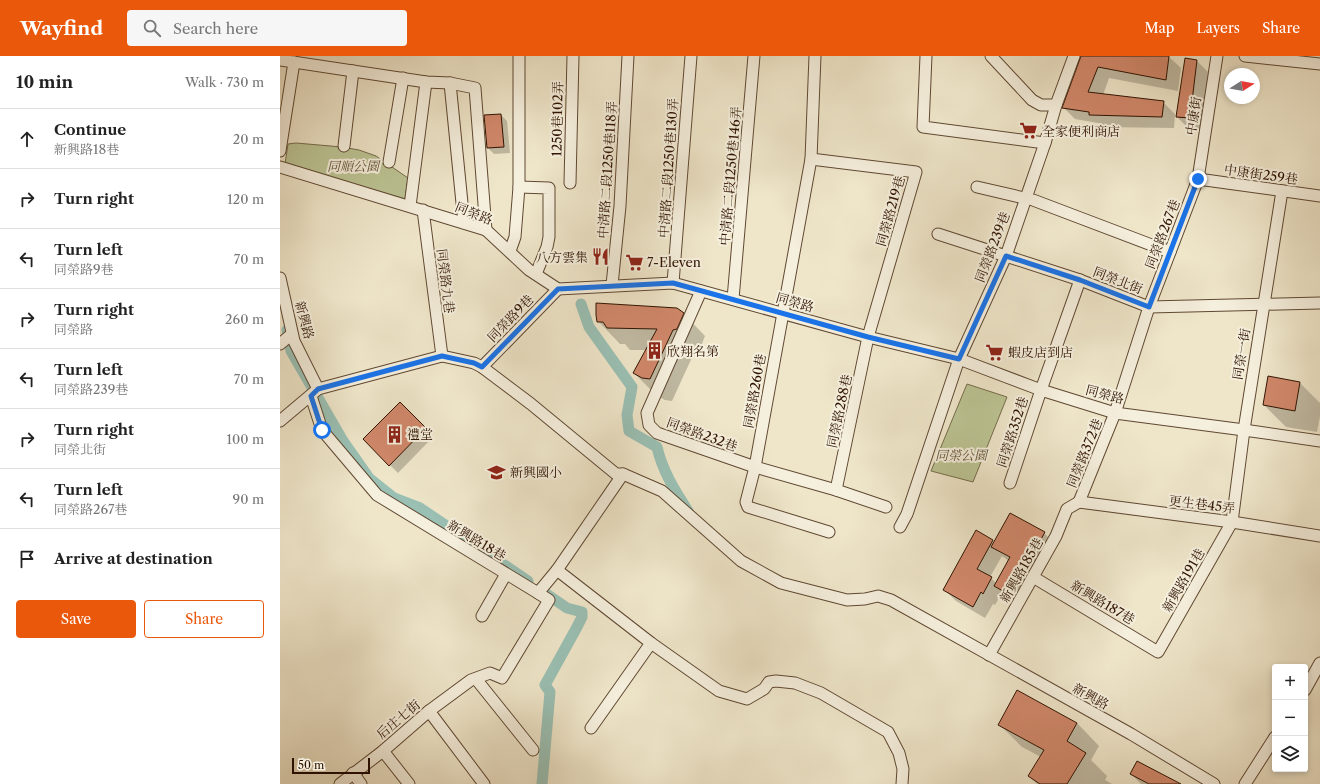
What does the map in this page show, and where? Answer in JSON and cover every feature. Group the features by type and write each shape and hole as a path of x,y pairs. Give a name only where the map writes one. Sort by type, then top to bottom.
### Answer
{"street":[{"path":"510,251 515,237 518,187 519,56"},
{"name":"1250巷102弄","path":"570,183 573,56"},
{"name":"中清路二段1250巷118弄","path":"612,286 620,206 628,56"},
{"name":"中清路二段1250巷130弄","path":"673,283 691,56"},
{"name":"中清路二段1250巷146弄","path":"733,299 754,56"},
{"name":"同榮路260巷","path":"816,56 811,159 755,467 746,502 748,508 829,532"},
{"path":"926,56 923,127 1044,142"},
{"path":"991,56 1032,100 1041,105 1056,105 1074,56"},
{"name":"中康街","path":"1198,179 1217,56"},
{"path":"1245,56 1320,64"},
{"path":"280,60 426,82 450,83 474,88 486,230"},
{"path":"280,151 294,62"},
{"path":"344,146 353,71"},
{"path":"389,162 403,78"},
{"path":"410,206 426,82"},
{"path":"450,83 464,223"},
{"name":"同榮路239巷","path":"900,527 907,514 959,359 1006,256 1056,105"},
{"name":"同榮路219巷","path":"811,159 916,172 868,337"},
{"name":"同榮路","path":"280,167 486,230 529,270 558,289 673,283 868,337 959,359 1041,390 1115,413 1244,430 1320,442"},
{"name":"中康街259巷","path":"1198,179 1320,196"},
{"name":"同榮路267巷","path":"1115,413 1149,307 1198,179"},
{"path":"518,187 550,188 549,237 547,247 536,274"},
{"path":"977,187 1026,198 1170,252"},
{"name":"同榮一街","path":"1232,522 1263,304 1282,191"},
{"name":"同榮路九巷","path":"423,210 442,356"},
{"name":"同榮北街","path":"938,234 1080,280 1149,307 1320,303"},
{"name":"新興路","path":"280,278 282,300 294,342 314,392"},
{"name":"同榮路352巷","path":"1010,483 1080,280"},
{"name":"同榮路9巷","path":"482,367 558,289"},
{"name":"同榮路232巷","path":"701,291 647,413 649,425 657,433 755,467 836,490 886,507"},
{"path":"280,344 292,334"},
{"name":"同榮路288巷","path":"836,490 868,337"},
{"path":"280,421 314,392 442,356"},
{"name":"新興路","path":"442,356 474,363 482,367 531,404 616,474 623,474 662,491 741,561 780,583 847,600 865,599 878,596 891,600 1131,734 1214,784"},
{"name":"新興路18巷","path":"314,392 322,430 378,495 538,594"},
{"name":"同榮路372巷","path":"1079,502 1115,413"},
{"path":"538,594 557,570 623,474"},
{"name":"更生巷45弄","path":"1079,502 1232,522 1320,536"},
{"name":"新興路185巷","path":"989,655 1056,536 1067,509 1079,502"},
{"name":"新興路191巷","path":"1158,652 1232,522"},
{"path":"557,570 651,643 719,692 747,699 764,689 769,682 776,681 795,683 821,692 888,732 899,753 903,769 902,784"},
{"path":"482,616 506,574"},
{"name":"新興路187巷","path":"1033,577 1158,652"},
{"name":"后庄七街","path":"340,784 383,751 429,711 471,680 490,673 502,678 549,600 538,594"},
{"path":"591,728 651,643"},
{"path":"1308,687 1316,680 1320,663"},
{"path":"476,679 533,750"},
{"path":"429,711 484,784"},
{"path":"1245,784 1272,742"},
{"path":"383,751 409,784"},
{"path":"353,774 362,784"}],"green space":[{"name":"同順公園","path":"296,143 342,147 359,150 376,156 408,178 405,199 285,164 288,144"},
{"name":"同榮公園","path":"967,384 1007,397 973,482 931,471"}],"building":[{"path":"1081,56 1169,56 1166,80 1098,67 1088,92 1164,101 1162,117 1089,115 1089,112 1062,108"},
{"path":"1185,58 1197,60 1190,118 1176,117"},
{"path":"501,114 504,147 487,148 484,115"},
{"name":"欣翔名第","path":"596,303 677,308 684,313 677,329 673,330 650,379 642,378 633,373 657,329 607,328 603,322 597,322"},
{"path":"1268,376 1300,382 1295,411 1263,405"},
{"name":"禮堂","path":"400,402 426,428 389,466 363,439"},
{"path":"1010,513 1045,532 1010,595 994,586 1010,557 991,547"},
{"path":"976,530 993,540 977,569 992,577 983,594 981,592 973,607 943,590"},
{"path":"1017,690 1077,723 1067,741 1086,753 1067,784 1040,784 1028,776 1044,750 998,725"},
{"path":"1137,761 1181,784 1149,784 1130,774"}],"waterway":[{"path":"581,304 589,327 632,387 627,415 629,431 657,447 666,472 688,511"},
{"path":"287,330 291,351 343,441 369,478 394,498 420,508 528,581"},
{"path":"542,591 567,608 582,612 582,617 545,685 550,692 542,784"}],"place":[{"name":"全家便利商店","path":"1029,131"},
{"name":"八方雲集","path":"601,257"},
{"name":"7-Eleven","path":"634,262"},
{"name":"欣翔名第","path":"654,351"},
{"name":"蝦皮店到店","path":"995,352"},
{"name":"禮堂","path":"394,434"},
{"name":"新興國小","path":"497,472"}],"route":[{"path":"322,430 311,396 318,389 442,356 474,363 482,367 558,289 673,283 868,337 959,359 1006,256 1080,280 1149,307 1198,179"}]}
